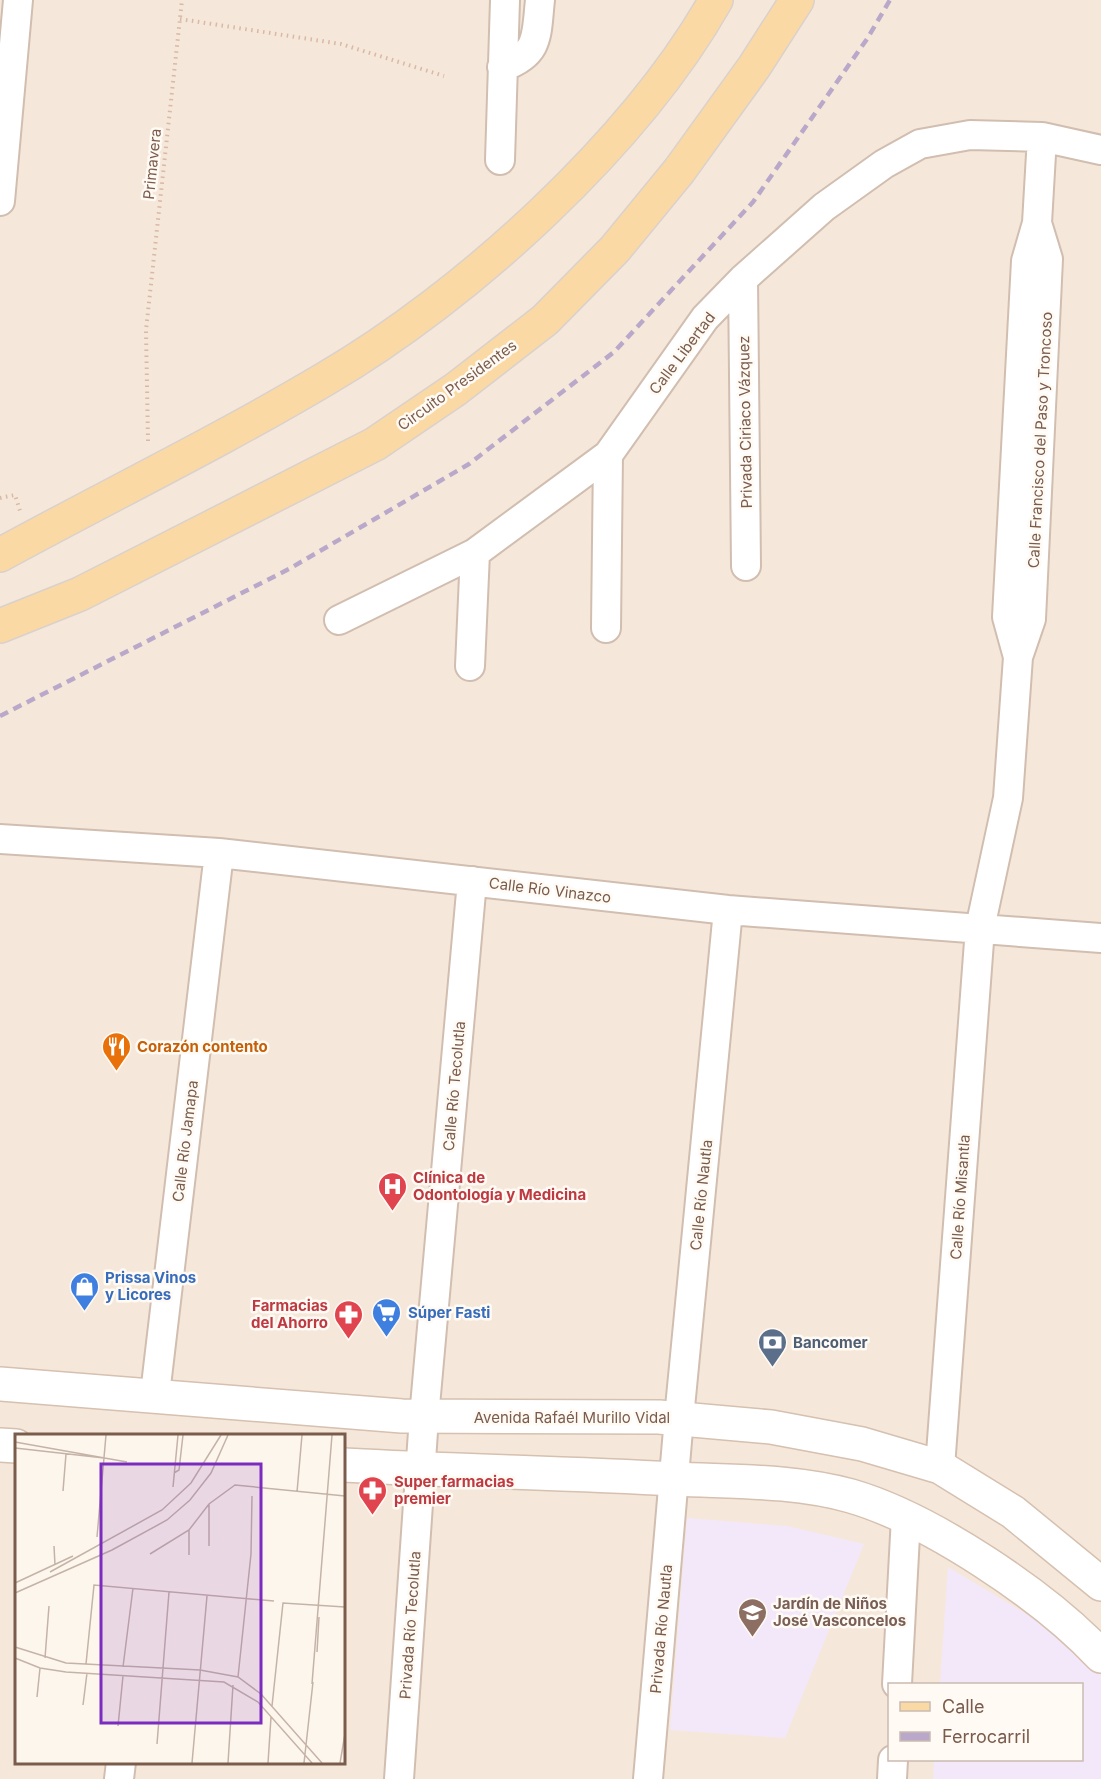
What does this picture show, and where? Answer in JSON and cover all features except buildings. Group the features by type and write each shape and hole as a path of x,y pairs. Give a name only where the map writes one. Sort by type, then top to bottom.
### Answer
{"main road":[{"path":"0,555 326,379 421,316 495,255 622,131 696,36 716,0"},
{"name":"Circuito Presidentes","path":"0,626 80,594 375,444 456,389 545,320 615,249 679,171 754,67 797,0"},
{"path":"0,651 80,594"},
{"name":"Avenida Rafaél Murillo Vidal","path":"0,1384 155,1394 424,1417 679,1418 783,1430 862,1444 940,1467 1013,1512 1101,1584"},
{"path":"0,1445 15,1446"},
{"path":"345,1465 769,1483 850,1496 906,1517 992,1567 1082,1635 1101,1656"}],"street":[{"path":"0,201 18,0"},
{"path":"500,160 506,0"},
{"path":"502,67 522,60 536,43 540,0"},
{"name":"Calle Libertad","path":"339,620 476,553 608,455 705,318 743,279 824,207 884,164 920,144 970,135 1042,137 1101,150"},
{"name":"Calle Francisco del Paso y Troncoso","path":"980,928 1008,798 1018,657 1031,618 1048,272 1048,260 1038,223 1042,137"},
{"name":"Privada Ciriaco Vázquez","path":"743,279 747,566"},
{"path":"606,628 608,455"},
{"path":"470,666 476,553"},
{"name":"Calle Río Vinazco","path":"0,839 219,853 728,910 1101,938"},
{"name":"Calle Río Jamapa","path":"155,1394 219,853"},
{"name":"Calle Río Tecolutla","path":"420,1470 472,881"},
{"name":"Calle Río Nautla","path":"674,1479 728,910"},
{"name":"Calle Río Misantla","path":"940,1467 980,928"},
{"name":"Privada Río Tecolutla","path":"399,1779 420,1470"},
{"name":"Privada Río Nautla","path":"648,1779 674,1479"},
{"path":"897,1683 906,1517"},
{"path":"892,1779 893,1761"},
{"path":"119,1779 121,1764"}],"path":[{"name":"Primavera","path":"148,475 146,330 182,0"},
{"path":"180,19 341,44 444,76"}],"shaded area":[{"path":"0,0 1101,0 1101,1779 0,1779"},
{"name":"Jardín de Niños José Vasconcelos","path":"687,1518 787,1526 864,1544 785,1738 670,1730"},
{"path":"948,1567 1063,1636 1101,1675 1101,1779 933,1779 934,1761 1083,1761 1083,1683 940,1683"}],"railway":[{"path":"0,716 289,569 469,464 614,352 753,202 867,39 890,0"}],"place":[{"name":"Corazón contento","path":"116,1072"},
{"name":"Clínica de Odontología y Medicina","path":"392,1212"},
{"name":"Prissa Vinos y Licores","path":"84,1312"},
{"name":"Súper Fasti","path":"387,1338"},
{"name":"Farmacias del Ahorro","path":"349,1340"},
{"name":"Bancomer","path":"772,1368"},
{"name":"Super farmacias premier","path":"373,1516"},
{"name":"Jardín de Niños José Vasconcelos","path":"752,1638"}]}
